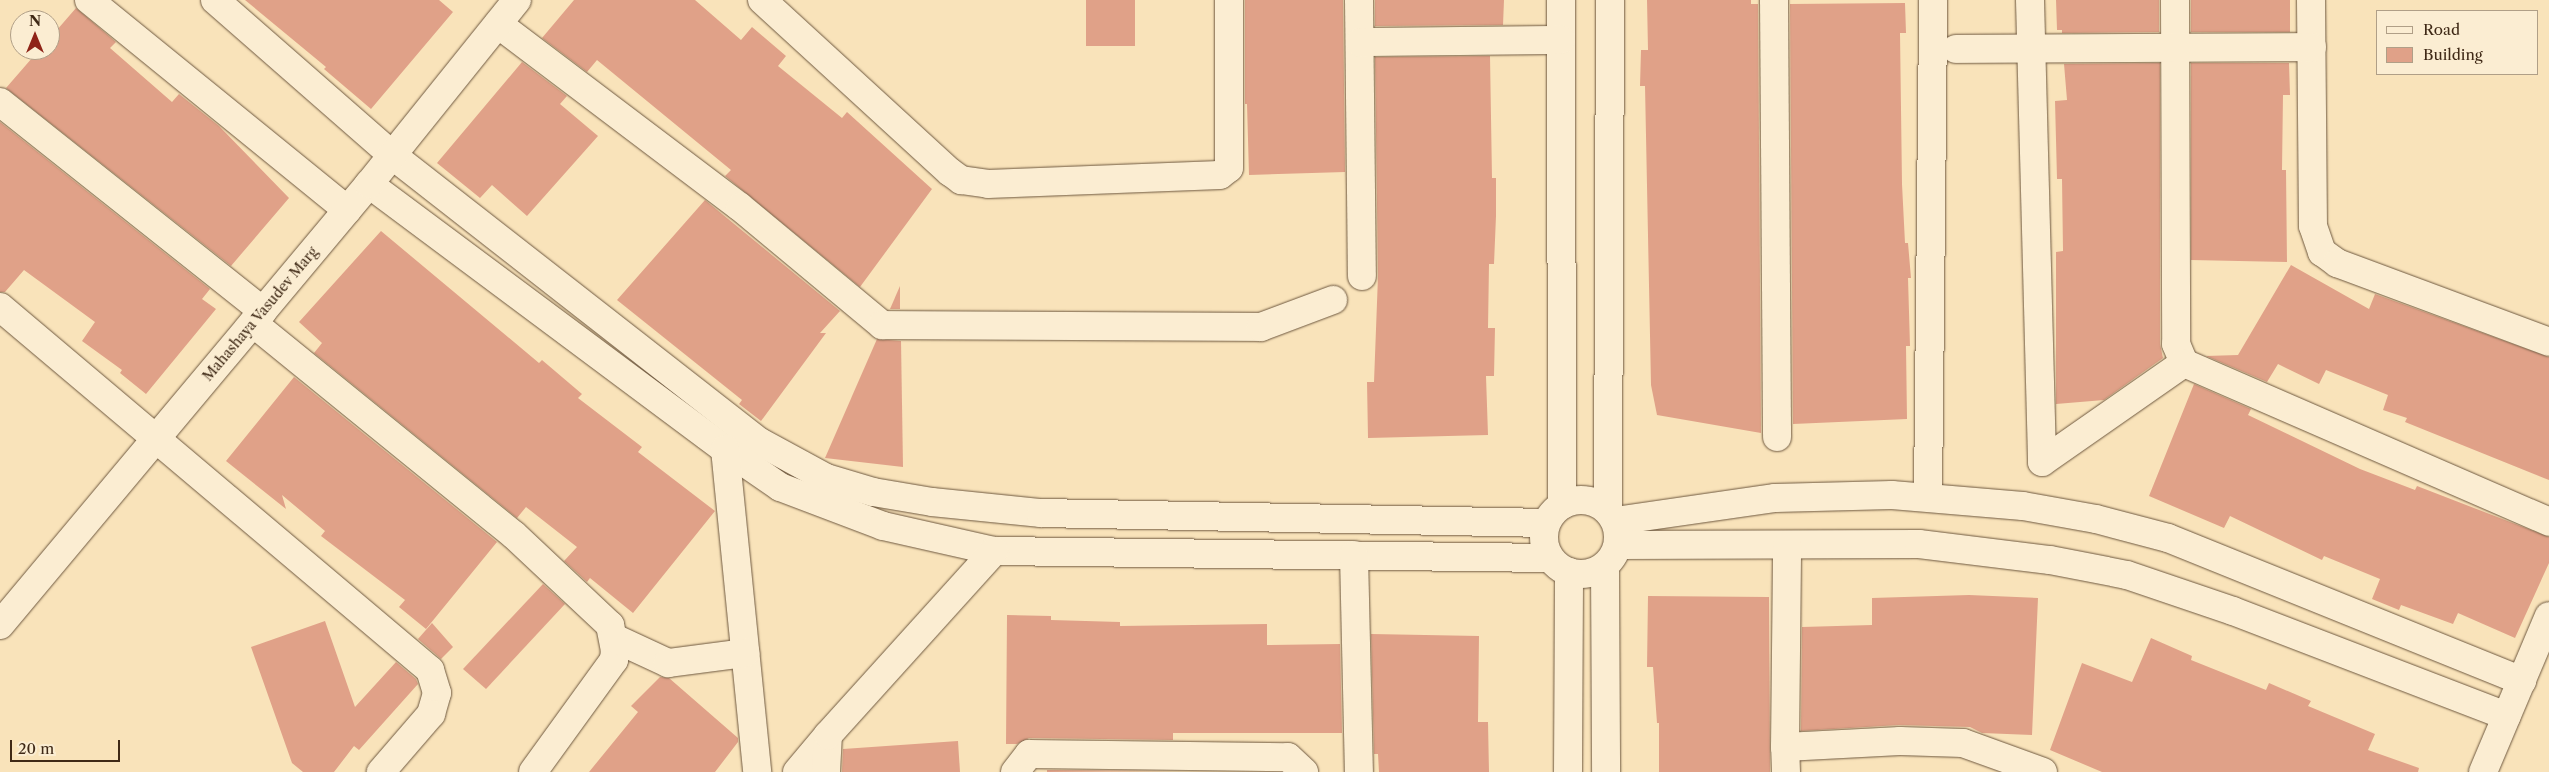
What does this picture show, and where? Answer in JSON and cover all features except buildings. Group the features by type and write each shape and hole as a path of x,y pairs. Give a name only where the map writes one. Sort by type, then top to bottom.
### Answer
{"street":[{"path":"89,0 346,210"},
{"path":"215,0 392,155 760,442 826,478 873,492 932,502 1041,513 1554,514 1585,500 1612,536 1786,546 1919,544 2050,560 2127,575 2233,611 2507,716"},
{"name":"Mahashaya Vasudev Marg","path":"0,626 369,184 517,0"},
{"path":"762,0 950,172 962,180 988,184 1220,175 1229,168 1229,0"},
{"path":"1359,0 1362,276"},
{"path":"1561,0 1554,514 1545,547 1560,565 1568,772"},
{"path":"1606,772 1612,536 1610,0"},
{"path":"1774,0 1777,437"},
{"path":"1928,496 1933,0"},
{"path":"2030,0 2042,462 2184,363"},
{"path":"2175,0 2176,344 2184,363 2549,522"},
{"path":"2311,0 2313,226 2322,252 2337,263 2549,342"},
{"path":"498,24 740,207 882,325 1261,327 1332,300"},
{"path":"1360,42 1561,40"},
{"path":"1956,48 2312,47"},
{"path":"0,102 258,317 514,535 610,625 614,638 614,660 533,772"},
{"path":"369,184 724,449 780,487 883,526 994,551 1354,555 1560,565 1594,572 1612,536"},
{"path":"0,307 158,438 430,670 437,693 431,714 380,772"},
{"path":"724,449 757,772"},
{"path":"1612,536 1775,498 1928,496 2087,517 2168,538 2533,672"},
{"path":"1786,546 1786,759 1900,741 1963,743 2043,772"},
{"path":"797,772 994,551"},
{"path":"1354,555 1359,772"},
{"path":"2484,772 2507,716 2533,672 2549,616"},
{"path":"614,638 668,662 745,653"},
{"path":"826,772 828,735"},
{"path":"1015,772 1029,754 1288,757 1304,772"}]}
